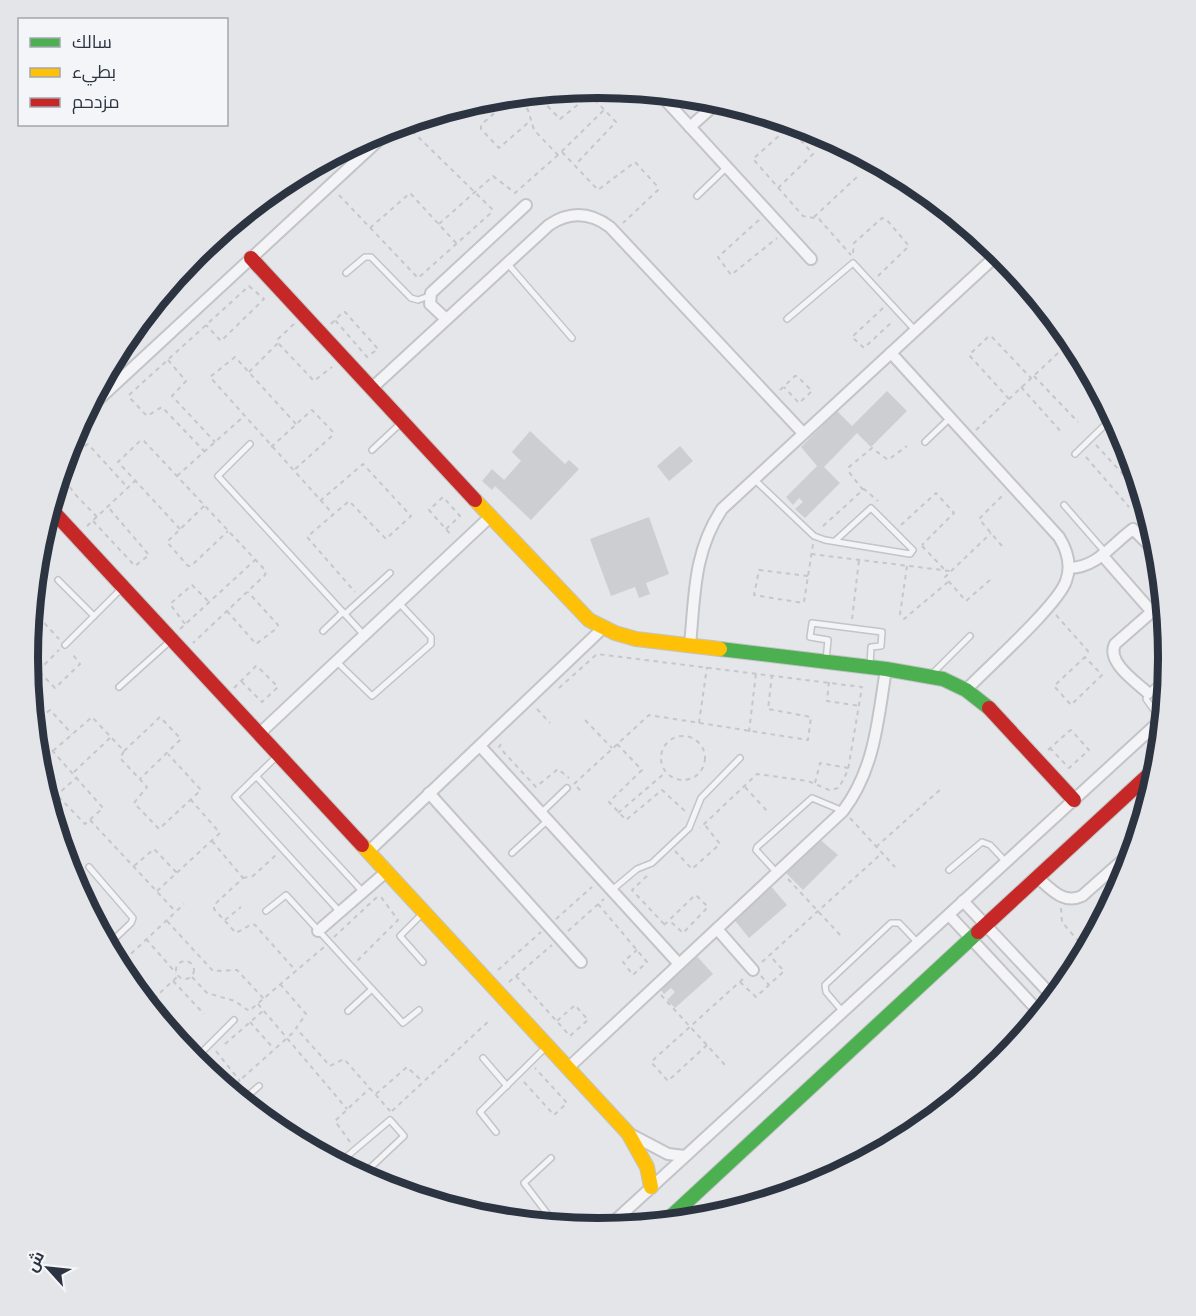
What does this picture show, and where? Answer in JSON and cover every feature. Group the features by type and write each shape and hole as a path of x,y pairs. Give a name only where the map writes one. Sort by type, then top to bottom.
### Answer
{"street":[{"path":"667,102 811,260"},
{"path":"690,127 710,109"},
{"path":"104,395 374,144"},
{"path":"446,319 430,304 429,296 526,206"},
{"path":"372,388 549,225 569,215 591,216 601,220 615,231 803,433"},
{"path":"251,258 583,615 603,628 636,639 931,675 966,690 987,705 1074,800"},
{"path":"690,645 698,560 703,542 722,510 753,478 992,260"},
{"path":"891,352 1059,537 1068,557 1069,568 1062,589 966,690"},
{"path":"56,515 628,1133 647,1167 651,1187"},
{"path":"259,734 490,516"},
{"path":"1069,568 1088,566 1135,529 1146,541"},
{"path":"1104,554 1152,612"},
{"path":"1148,693 1115,660 1112,652 1115,644 1156,608"},
{"path":"368,852 603,628"},
{"path":"567,1068 843,810 860,787 871,760 886,669"},
{"path":"618,1217 1154,726"},
{"path":"480,746 679,964"},
{"path":"674,1213 1145,778"},
{"path":"429,793 581,962"},
{"path":"1037,877 1062,897 1074,899 1082,896 1120,863"},
{"path":"318,931 386,872"},
{"path":"963,901 1048,992"},
{"path":"949,915 1035,1008"},
{"path":"717,929 753,970"},
{"path":"628,1133 663,1152 685,1156"}],"lane":[{"path":"698,196 727,167"},
{"path":"346,273 365,257 371,257 411,298 418,300 429,296"},
{"path":"787,319 853,260 915,330"},
{"path":"507,263 572,338"},
{"path":"925,442 951,418"},
{"path":"372,450 403,421"},
{"path":"1077,452 1107,423"},
{"path":"249,444 218,476 364,635"},
{"path":"753,478 814,536 835,541 910,554 912,550 871,508 835,541"},
{"path":"1064,505 1104,554"},
{"path":"323,631 390,573"},
{"path":"58,580 94,616"},
{"path":"65,645 123,586"},
{"path":"336,661 372,696 431,644 431,637 398,602"},
{"path":"826,662 828,640 810,637 811,624 883,632 881,646 871,646 870,667"},
{"path":"931,675 970,636"},
{"path":"119,687 171,639"},
{"path":"1156,712 1147,703 1148,693 1157,685"},
{"path":"278,755 235,796 340,912"},
{"path":"612,890 637,868 651,864 670,845 694,820 701,798 740,758"},
{"path":"256,776 363,892"},
{"path":"512,853 545,817 567,788"},
{"path":"778,871 756,850 758,847 812,798 843,810"},
{"path":"949,870 982,842 990,845 1006,862"},
{"path":"89,867 133,918 131,923 114,939"},
{"path":"266,911 286,895 403,1023 419,1010"},
{"path":"423,962 400,936 424,912"},
{"path":"843,1012 826,992 825,985 883,930 891,923 898,922 918,943"},
{"path":"348,1011 372,989"},
{"path":"201,1053 234,1020"},
{"path":"496,1132 480,1112 548,1046"},
{"path":"483,1058 507,1086"},
{"path":"248,1096 259,1086"},
{"path":"345,1158 389,1120 404,1134 369,1168"},
{"path":"549,1216 524,1183 551,1158"}],"path":[{"path":"542,101 560,119 585,98"},
{"path":"575,165 616,123 592,98"},
{"path":"522,103 526,107 534,130 558,154"},
{"path":"502,106 481,125 481,129 499,148 530,121"},
{"path":"439,224 494,175 514,193 562,152 604,110"},
{"path":"330,185 418,278 493,211 411,130"},
{"path":"786,130 753,158 803,216 819,219 853,260"},
{"path":"778,188 813,154 795,133"},
{"path":"562,152 601,190 634,162 658,187 658,190 615,231"},
{"path":"814,218 858,176"},
{"path":"370,228 409,193 457,244"},
{"path":"768,212 718,257 731,275 785,231"},
{"path":"853,260 854,243 882,218 886,219 909,244 908,249 871,282"},
{"path":"205,452 162,406 147,416 129,397 168,360 250,286 264,299 221,341 206,326"},
{"path":"889,302 852,337 864,348 901,314"},
{"path":"321,333 334,320 345,312 378,349 367,357 334,320"},
{"path":"249,372 279,343 278,339 304,315"},
{"path":"1009,399 969,355 987,337 991,336 1078,422"},
{"path":"279,343 314,381 343,356"},
{"path":"968,437 1064,347"},
{"path":"296,424 233,356 209,379 333,514"},
{"path":"168,360 186,381 172,396 215,442"},
{"path":"771,399 784,387 797,376 812,391 799,403 784,387"},
{"path":"1021,387 1063,434"},
{"path":"271,447 312,410 334,434 293,471"},
{"path":"177,477 243,417"},
{"path":"1090,439 1130,481"},
{"path":"180,529 118,462 142,440 267,573 183,652"},
{"path":"76,454 88,444 128,488"},
{"path":"863,490 849,472 849,467 872,448 888,460 907,446"},
{"path":"1077,452 1129,507"},
{"path":"320,501 363,464 411,517 387,539 350,501 306,538 361,599"},
{"path":"66,481 97,517"},
{"path":"76,537 135,481"},
{"path":"1002,546 980,518 1013,486"},
{"path":"901,525 935,493 953,511 921,546"},
{"path":"446,530 460,516 442,497 429,510 446,530 460,545"},
{"path":"204,506 167,542 189,566 228,531"},
{"path":"93,521 135,566 149,555 108,507"},
{"path":"990,580 966,601 945,577 991,533"},
{"path":"808,576 759,570 754,595 803,603 808,576 814,536"},
{"path":"811,554 950,571"},
{"path":"171,639 255,560"},
{"path":"851,628 859,560"},
{"path":"907,566 900,614 902,618 909,617 948,582"},
{"path":"185,624 170,606 184,592 193,585 209,602"},
{"path":"227,611 256,644 277,628 277,624 248,592"},
{"path":"1047,607 1087,648 1085,657 1054,686 1070,705 1102,675 1085,657"},
{"path":"38,671 53,688 80,664 39,618"},
{"path":"38,671 65,645"},
{"path":"553,694 595,654 861,686 860,706 843,783 834,790 815,783 759,773 697,831"},
{"path":"224,697 241,681 257,666 278,687 261,702 241,681"},
{"path":"699,723 707,667"},
{"path":"749,732 756,673"},
{"path":"574,784 649,715 749,732 808,739 811,717 768,710 772,675"},
{"path":"829,681 827,701 860,706"},
{"path":"545,701 537,709 550,723"},
{"path":"41,718 50,710 72,734"},
{"path":"54,751 91,717 124,750"},
{"path":"140,779 181,740 160,717 124,750 120,758 147,789 134,804 158,829 201,789 168,754"},
{"path":"585,720 612,748"},
{"path":"1037,759 1071,730 1089,750 1068,768 1050,748"},
{"path":"685,736 701,745 705,763 694,778 681,780 666,771 662,753 668,743 685,736"},
{"path":"74,773 111,737"},
{"path":"507,737 499,747 536,787 559,769 583,794"},
{"path":"43,740 74,773 103,806 84,824 57,795 77,777"},
{"path":"617,744 642,770 609,802 618,813 629,820 662,790 694,820"},
{"path":"815,783 820,763 848,768"},
{"path":"618,813 666,771"},
{"path":"744,786 767,811"},
{"path":"876,847 942,788"},
{"path":"157,891 220,832 191,800"},
{"path":"843,810 895,867"},
{"path":"90,820 176,912"},
{"path":"670,845 694,868 720,843 704,824"},
{"path":"212,841 243,879"},
{"path":"667,858 682,844"},
{"path":"134,866 154,849 177,873"},
{"path":"282,849 253,876 243,879 214,906 237,933 252,924 255,925 296,971"},
{"path":"778,871 842,937"},
{"path":"650,873 632,890 664,924"},
{"path":"653,935 664,924 696,895 708,907 683,933 669,920"},
{"path":"192,977 207,993 235,1001 247,1011 296,971 377,897 398,917 398,921 351,966"},
{"path":"1062,897 1062,922 1080,943"},
{"path":"126,959 184,904"},
{"path":"598,904 637,950 647,963 633,975 623,962 637,950"},
{"path":"225,920 241,907"},
{"path":"166,921 213,971 237,970 264,999"},
{"path":"146,939 177,974 185,979 192,977"},
{"path":"740,982 755,998 784,971 770,955"},
{"path":"153,999 173,981 180,962 192,962 199,956"},
{"path":"192,962 195,970 192,977"},
{"path":"516,976 557,1022 571,1036 588,1020 575,1005 557,1022"},
{"path":"173,981 204,1014"},
{"path":"280,984 306,1014 295,1025 297,1030 330,1066 343,1058 391,1112 491,1018"},
{"path":"654,988 726,1066"},
{"path":"258,1004 347,1109"},
{"path":"240,1081 216,1052 264,1010"},
{"path":"250,1022 274,1050"},
{"path":"235,1085 297,1030"},
{"path":"518,1075 554,1115 567,1104 530,1063"},
{"path":"376,1094 406,1067 423,1082"},
{"path":"356,1148 335,1123 370,1088"}],"building":[{"path":"887,391 907,411 871,447 857,433 824,467 840,483 805,518 795,509 803,502 799,498 793,505 786,497 817,466 801,447 837,411 852,426"},
{"path":"530,431 565,464 569,460 579,469 531,520 495,486 492,490 482,481 492,469 504,480 521,461 512,452"},
{"path":"680,446 693,461 669,481 657,466"},
{"path":"649,517 669,574 646,583 650,594 639,598 635,587 611,596 590,539"},
{"path":"817,837 838,855 803,890 783,870"},
{"path":"769,884 787,905 749,938 732,917"},
{"path":"694,953 713,974 675,1008 667,1000 675,992 671,988 664,994 658,986"}],"traffic: fast":[{"path":"720,649 886,669 943,679 966,690 989,708"},
{"path":"674,1213 978,932"}],"traffic: slow":[{"path":"475,500 589,620 615,633 636,639 720,649"},
{"path":"362,845 628,1133 647,1167 651,1187"}],"traffic: jam":[{"path":"251,258 475,500"},
{"path":"56,515 362,845"},
{"path":"989,708 1074,800"},
{"path":"978,932 1145,778"}]}
